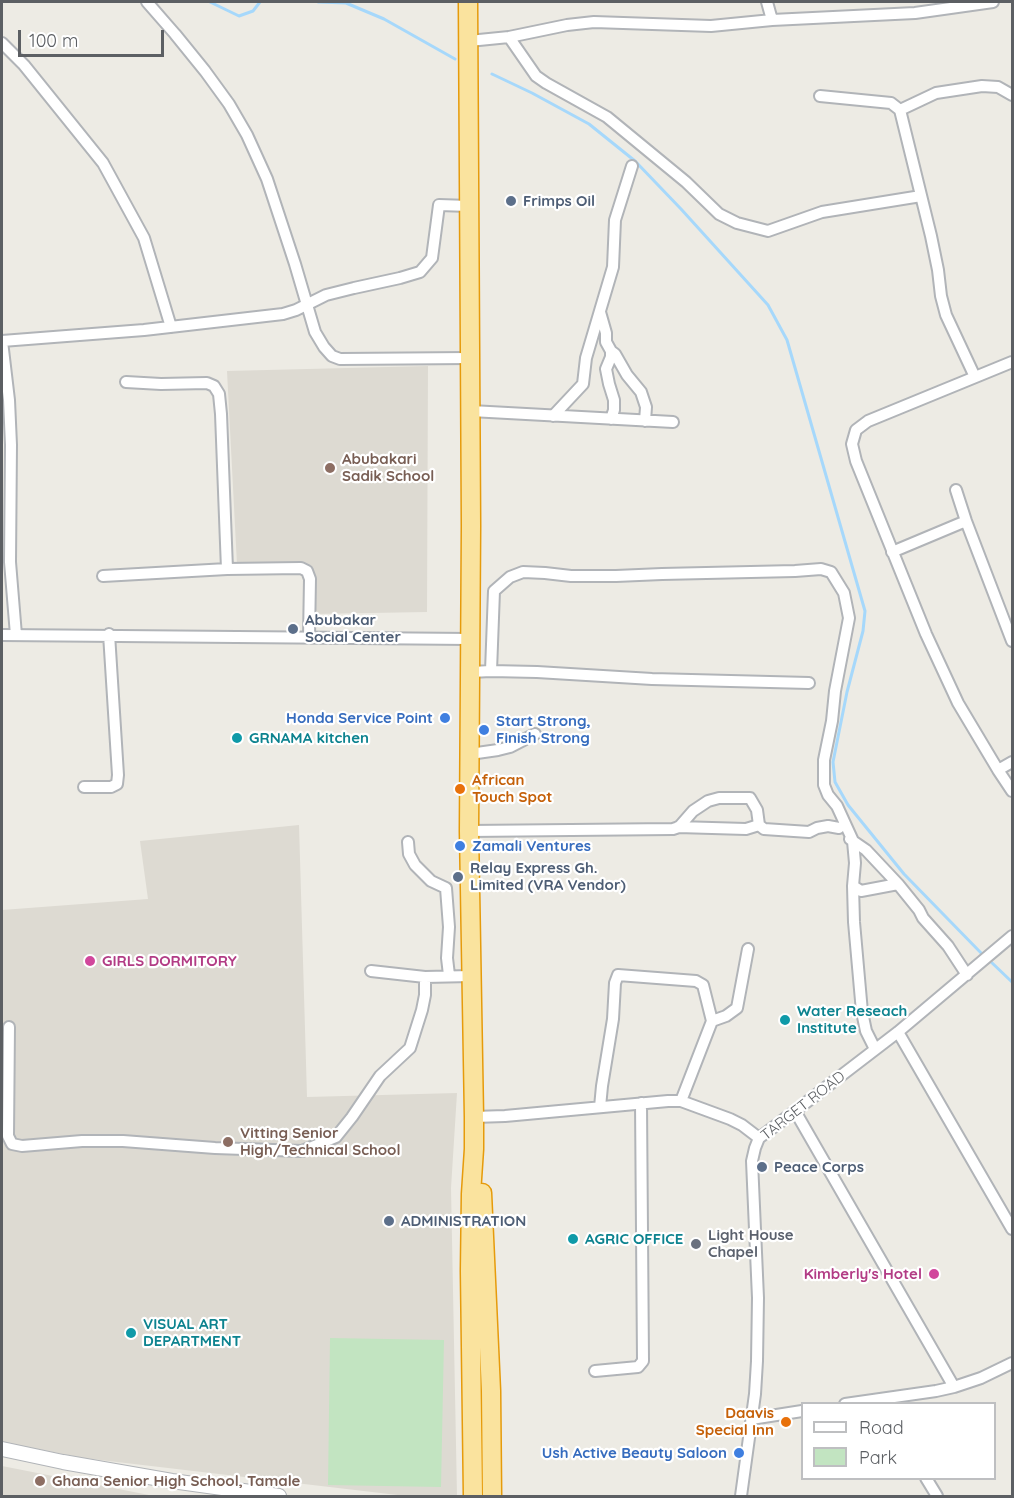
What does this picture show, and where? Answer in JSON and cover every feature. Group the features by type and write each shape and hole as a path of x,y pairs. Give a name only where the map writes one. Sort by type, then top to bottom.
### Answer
{"highway":[{"path":"468,2 471,411 469,831 474,1117 470,1271 473,1497"},
{"path":"474,1149 482,1195 491,1391 492,1497"}],"street":[{"path":"147,2 206,71 247,135 267,179 315,332 324,348 332,356 340,359 470,358"},
{"path":"767,2 772,20"},
{"path":"469,49 509,37 594,22 696,26 915,13 993,2"},
{"path":"509,37 536,76 607,117 686,182 719,214 737,223 768,231 822,212 921,196"},
{"path":"2,43 24,65 103,163 144,238 171,327"},
{"path":"900,110 936,93 982,86 998,87 1012,96"},
{"path":"820,96 891,104 900,110 932,236 946,315 975,376"},
{"path":"553,416 583,384 586,358 613,267 615,220 632,166"},
{"path":"16,635 10,562 9,400 2,341 171,327 283,314 335,293 420,272 432,258 439,206 469,206"},
{"path":"600,312 606,342 641,392 645,407 645,421"},
{"path":"611,351 606,369 614,400 611,419"},
{"path":"1012,362 867,420 856,430 852,444 856,461 926,634 958,703 1012,791"},
{"path":"126,382 207,383 214,386 219,394 227,569"},
{"path":"471,411 673,422"},
{"path":"956,490 1012,641"},
{"path":"892,552 966,521"},
{"path":"103,576 227,569 301,568 307,571 310,579 309,637"},
{"path":"492,671 494,591 510,577 523,572 571,576 821,569 831,572 844,593 849,618 824,760 824,786 837,806 853,841 854,922 862,1012 866,1031 876,1049"},
{"path":"2,634 471,639"},
{"path":"84,787 111,787 117,784 109,634"},
{"path":"471,672 537,672 652,679 809,683"},
{"path":"470,754 510,747 535,734"},
{"path":"998,770 1012,762"},
{"path":"678,827 700,805 708,801 719,798 750,798 757,810 759,825 764,829 808,832 828,826 839,828"},
{"path":"837,806 835,821 839,828 866,850 898,884 923,918 970,973"},
{"path":"469,831 678,827 746,829 759,825"},
{"path":"408,842 409,854 415,865 431,881 446,888 449,975"},
{"path":"853,886 861,891 898,884"},
{"name":"TARGET ROAD","path":"741,1497 755,1394 758,1298 752,1161 759,1138 898,1032 1012,936"},
{"path":"712,1021 726,1016 737,1008 748,949"},
{"path":"370,971 425,977 471,976"},
{"path":"600,1107 615,983 618,975 696,981 703,985 712,1021 681,1101"},
{"path":"9,1027 8,1136 12,1144 22,1146 82,1141 123,1141 302,1152 336,1137 380,1076 410,1048 422,1010 425,977"},
{"path":"898,1032 1012,1229"},
{"path":"474,1117 681,1101 730,1119 759,1138"},
{"path":"595,1371 638,1366 643,1361 641,1103"},
{"path":"795,1112 954,1387"},
{"path":"859,1402 954,1387 981,1378 1012,1363"},
{"path":"752,1419 801,1411"},
{"path":"2,1449 63,1462 279,1497"},
{"path":"927,1480 937,1497"}],"shaded area":[{"name":"Abubakari Sadik School","path":"428,366 427,612 313,614 311,565 237,565 227,371"},
{"name":"Vitting Senior High/Technical School","path":"299,825 307,1097 457,1093 451,1188 457,1496 406,1496 83,1458 2,1442 2,910 148,899 140,841"},
{"name":"Ghana Senior High School, Tamale","path":"2,1466 154,1496 2,1496"}],"green space":[{"path":"330,1338 444,1340 441,1487 328,1485"}],"waterway":[{"path":"210,2 239,16 253,11 260,2"},
{"path":"318,2 346,3 384,19 455,59"},
{"path":"492,74 589,124 635,161 768,305 787,340 865,611 863,631 847,692 833,762 835,782 848,805 904,874 984,956"},
{"path":"989,960 1012,982"}],"place":[{"name":"Frimps Oil","path":"511,201"},
{"name":"Abubakari Sadik School","path":"330,468"},
{"name":"Abubakar Social Center","path":"293,629"},
{"name":"Honda Service Point","path":"445,718"},
{"name":"Start Strong, Finish Strong","path":"484,730"},
{"name":"GRNAMA kitchen","path":"237,738"},
{"name":"African Touch Spot","path":"460,789"},
{"name":"Zamali Ventures","path":"460,846"},
{"name":"Relay Express Gh. Limited (VRA Vendor)","path":"458,877"},
{"name":"GIRLS DORMITORY","path":"90,961"},
{"name":"Water Reseach Institute","path":"785,1020"},
{"name":"Vitting Senior High/Technical School","path":"228,1142"},
{"name":"Peace Corps","path":"762,1167"},
{"name":"ADMINISTRATION","path":"389,1221"},
{"name":"AGRIC OFFICE","path":"573,1239"},
{"name":"Light House Chapel","path":"696,1244"},
{"name":"Kimberly's Hotel","path":"934,1274"},
{"name":"VISUAL ART DEPARTMENT","path":"131,1333"},
{"name":"Daavis Special Inn","path":"786,1422"},
{"name":"Ush Active Beauty Saloon","path":"739,1453"},
{"name":"Ghana Senior High School, Tamale","path":"40,1481"}]}
